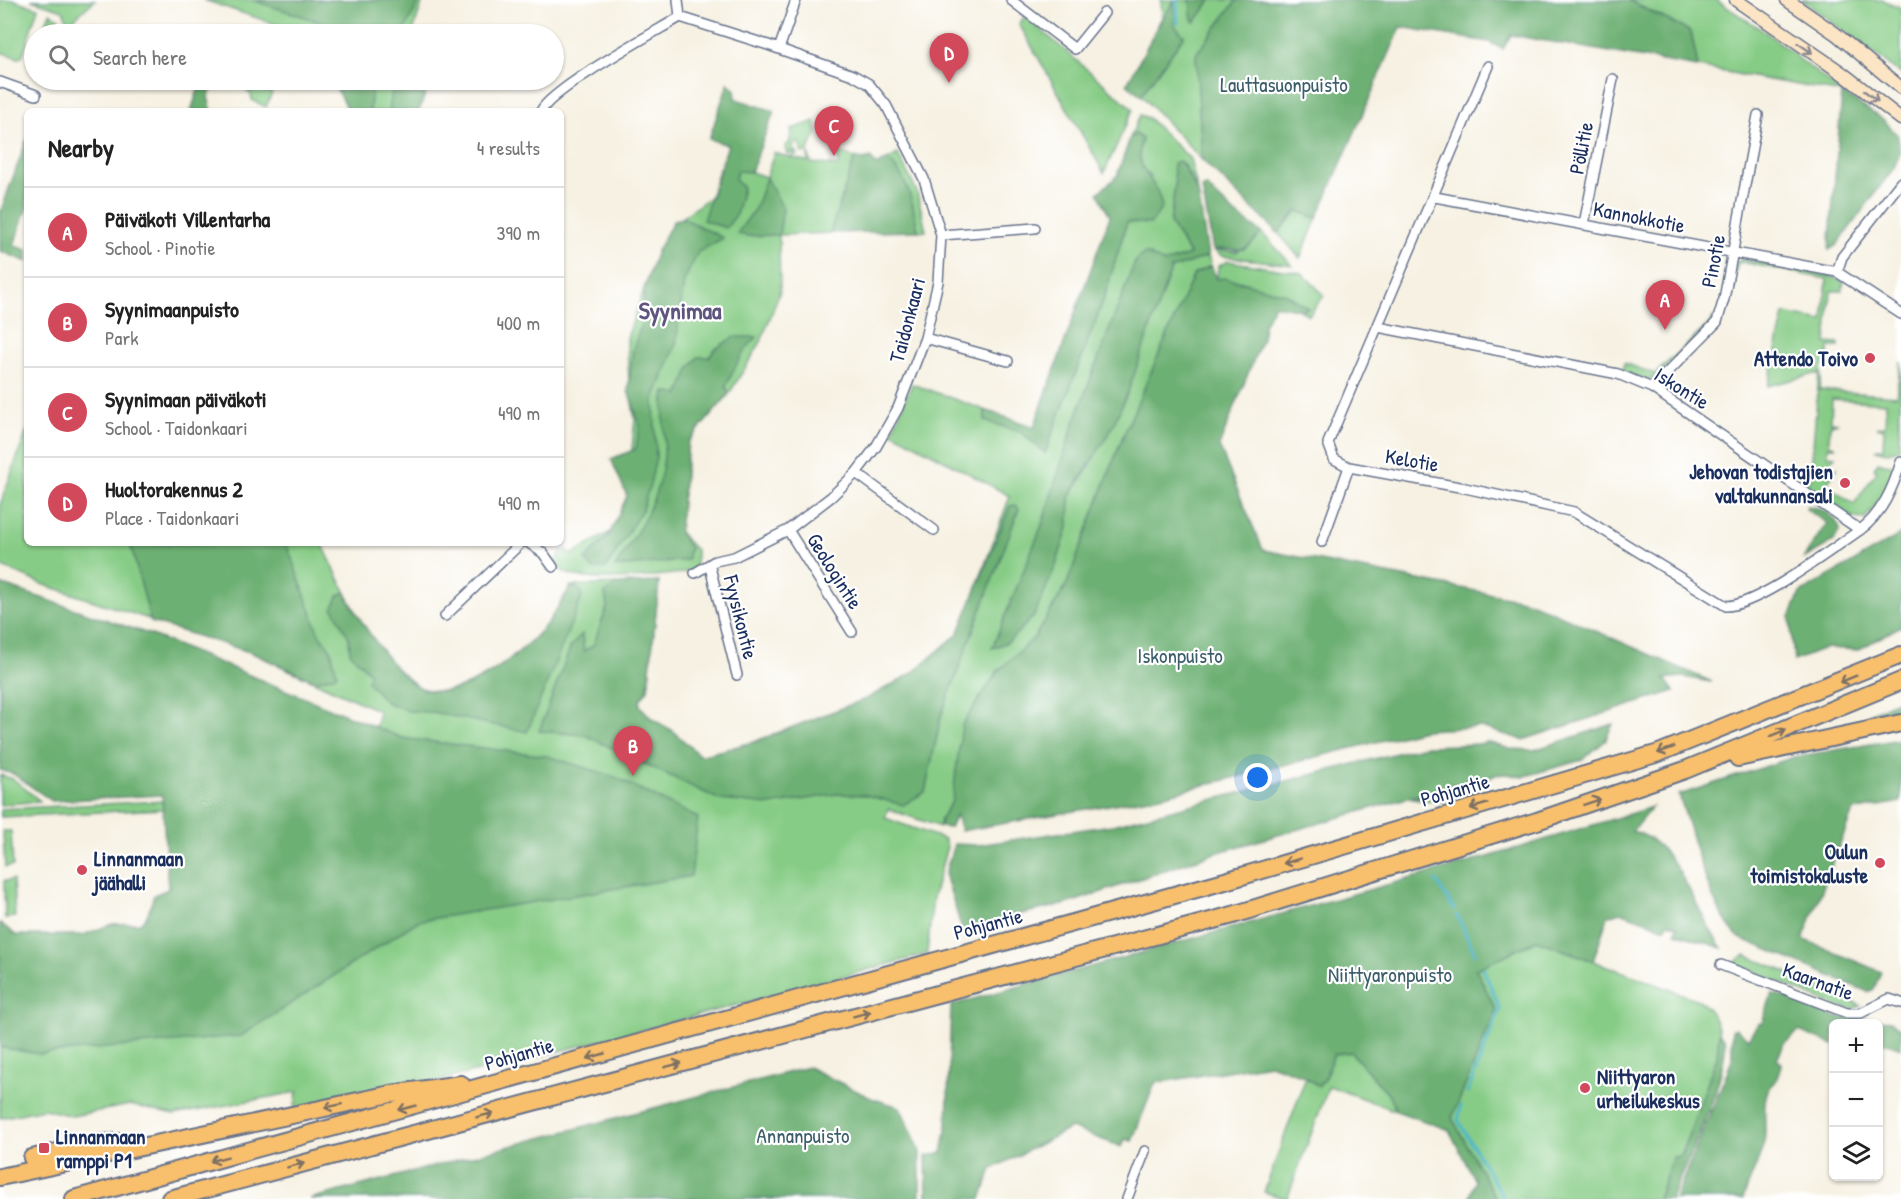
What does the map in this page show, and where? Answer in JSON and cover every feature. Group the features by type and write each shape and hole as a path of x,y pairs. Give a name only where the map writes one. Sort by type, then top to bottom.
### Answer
{"highway":[{"name":"Pohjantie","path":"74,1199 1225,881 1659,753 1901,655"},
{"path":"170,1199 1233,915 1537,821 1685,770 1901,681"},
{"path":"1685,770 1901,723"},
{"path":"0,1177 390,1094 525,1076"},
{"path":"0,1168 95,1143 176,1139"}],"main road":[{"path":"1736,0 1842,73 1901,118"},
{"path":"1787,0 1836,34 1901,88"}],"street":[{"path":"543,108 554,97 591,72 680,17 678,0"},
{"path":"779,49 796,0"},
{"path":"1011,0 1075,49 1104,14"},
{"name":"Taidonkaari","path":"680,17 853,75 875,91 886,105 924,179 941,235 938,282 925,338 898,408 876,447 856,473 831,497 788,530 735,556 716,561 710,567 696,573"},
{"path":"1322,542 1349,467 1334,459 1328,443 1435,197 1488,66"},
{"name":"Pöllitie","path":"1584,224 1612,79"},
{"path":"0,82 36,94"},
{"name":"Pinotie","path":"1652,388 1717,322 1733,253 1758,115"},
{"path":"1901,182 1842,257 1837,272 1901,314"},
{"name":"Kannokkotie","path":"1435,197 1837,272"},
{"path":"941,235 1035,228"},
{"name":"Iskontie","path":"1377,327 1607,370 1652,388 1860,530"},
{"path":"925,338 1008,361"},
{"path":"1860,530 1870,523 1887,498 1901,462"},
{"name":"Kelotie","path":"1349,467 1466,488 1574,512 1726,606 1735,606 1770,589 1860,530"},
{"path":"856,473 934,530"},
{"name":"Geologintie","path":"788,530 852,632"},
{"path":"445,616 518,546"},
{"path":"533,546 543,553 553,567"},
{"name":"Fyysikontie","path":"710,567 737,675"},
{"name":"Kaarnatie","path":"1721,965 1847,1013 1861,1012 1889,999 1901,1003"},
{"path":"1127,1199 1145,1151"}],"green space":[{"path":"0,0 14,0 38,8 33,24 24,24 22,57 18,58 0,52"},
{"path":"31,0 95,0 68,24 63,10"},
{"path":"204,0 423,0 415,24 275,24"},
{"path":"252,0 420,0 408,24 326,24"},
{"path":"1161,0 1190,0 1194,22 1211,0 1237,0 1196,54 1202,160 1141,95 1184,36 1175,26 1174,2 1157,26 1162,17"},
{"path":"1190,0 1211,0 1195,22 1192,20"},
{"name":"Lauttasuonpuisto","path":"1237,0 1628,0 1691,32 1698,67 1511,35 1503,49 1489,42 1401,27 1317,218 1297,211 1278,233 1202,160 1196,54"},
{"path":"1628,0 1716,0 1767,33 1842,93 1698,67 1691,32"},
{"path":"1802,0 1883,0 1901,8 1901,74"},
{"path":"1174,1 1175,26 1184,36 1141,95 1127,84"},
{"path":"50,13 59,18 57,24 45,24"},
{"path":"1025,16 1133,109 1104,173 1019,24"},
{"path":"728,83 735,89 736,99 774,111 751,172 737,171 735,179 743,188 736,215 726,228 703,220 728,145 709,139"},
{"path":"198,90 212,90 208,97 211,108 192,108"},
{"path":"264,90 272,93 266,107 252,100 251,94 246,91"},
{"path":"337,90 426,90 420,108 346,108"},
{"path":"337,90 371,90 370,108 346,108"},
{"path":"392,90 426,90 420,108 389,108"},
{"path":"1842,93 1884,120 1898,136 1900,154 1893,169 1837,245 1829,250"},
{"path":"1140,115 1148,118 1190,159 1198,192 1183,163 1175,185 1170,223 1190,255 1164,263 1135,262 1075,420 1042,525 1056,565 1069,524 1070,496 1090,466 1144,345 1171,269 1208,256 1211,266 1194,274 1121,441 1066,586 1034,638 997,672 952,802 941,818 940,827 888,809 885,818 944,839 947,847 933,897 927,954 533,1058 294,1112 297,1092 174,1115 130,1105 72,1116 44,1109 0,1118 0,1047 39,1054 321,984 379,711 250,652 42,584 0,566 0,505 24,438 24,546 323,546 350,602 386,657 418,686 433,692 450,691 469,685 487,675 522,649 546,625 571,586 659,582 648,689 640,700 640,706 652,719 673,731 700,756 754,742 868,698 911,674 958,634 891,801 925,792 941,716 974,625 982,577 978,583 1010,496 892,432 912,384 985,410 985,421 1021,432 1045,453 1103,301 1127,222 1150,176 1138,164 1136,134 1130,138"},
{"path":"815,121 817,133 808,151 811,163 837,166 840,161 836,157 838,151 855,158 830,233 779,235 780,291 761,342 729,394 688,442 679,532 696,550 696,569 683,573 614,579 595,579 564,572 554,564 561,552 568,550 571,555 624,524 635,420 629,385 627,338 657,251 677,221 710,197 722,162 766,177 774,153 808,162 808,152 802,153 799,143 795,143 792,151 796,151 797,155 793,156 792,153 788,154 785,146 789,143 792,129"},
{"path":"1136,134 1142,139 1140,159 1142,167 1156,188 1162,208 1150,224 1127,222 1103,301 1045,453 1021,432 985,421 985,410 1034,427 1110,216 1098,193 1117,176 1130,138"},
{"path":"24,147 24,216 14,245 24,249 24,261 0,251 0,213"},
{"path":"898,154 917,192 926,231 918,231 911,199 887,160"},
{"path":"855,158 863,160 871,158 876,166 887,160 894,166 909,192 918,231 830,233"},
{"path":"1180,161 1198,192 1208,256 1171,269 1128,392 1110,432 1070,495 1069,524 1056,565 1034,616 1008,642 992,648 1042,525 1075,420 1135,262 1145,253 1164,263 1190,255 1170,223 1175,185 1173,163"},
{"path":"766,178 783,208 779,235 737,234 756,207"},
{"path":"1206,186 1234,213 1261,232 1249,246 1239,250 1213,250 1202,188"},
{"path":"1297,211 1317,218 1300,258 1278,233"},
{"path":"683,218 723,238 698,252 684,281 676,344 654,399 656,458 642,510 606,568 593,569 585,560 609,535 627,496 611,459 636,449 640,425 628,391 633,350 644,316 644,289 657,251 674,220"},
{"path":"1261,232 1292,265 1222,256 1213,250 1237,252"},
{"path":"1741,259 1827,275 1844,282 1842,291 1831,291 1826,343 1839,344 1839,347 1829,347 1828,356 1821,368 1820,390 1896,396 1901,362 1899,449 1889,452 1875,450 1883,448 1884,429 1877,427 1885,426 1886,403 1832,399 1831,422 1838,423 1830,425 1829,444 1836,447 1828,447 1828,455 1835,456 1827,466 1837,468 1826,485 1854,504 1877,471 1874,468 1878,462 1895,466 1884,495 1865,519 1853,518 1791,477 1792,472 1810,482 1819,373 1768,386 1784,314 1823,321 1827,279 1741,262 1731,282 1735,263"},
{"path":"1228,261 1302,273 1324,295 1309,315 1297,309 1308,308 1263,289 1238,281 1217,279 1218,266"},
{"name":"Iskonpuisto","path":"1211,266 1217,279 1225,278 1286,294 1308,308 1304,310 1274,305 1264,325 1262,339 1219,446 1263,550 1528,601 1712,682 1682,677 1665,679 1674,691 1523,740 1480,727 1424,730 1161,796 961,831 956,815 950,828 940,827 941,818 952,802 962,725 997,672 1034,638 1066,586 1121,441 1194,274"},
{"path":"1715,317 1713,322 1657,376 1647,380 1622,372 1624,363 1655,374 1711,322"},
{"path":"734,337 757,337 743,353 732,373 726,386 729,394 688,442 679,532 690,548 687,560 615,567 646,515 658,487 664,457 665,392 679,395 689,369 698,357 709,357 715,349"},
{"path":"1015,505 1019,509 941,716 925,792 903,805 866,795 837,794 770,805 720,800 585,735 539,731 571,646 582,634 584,651 593,646 607,607 605,593 616,584 659,582 648,689 640,700 640,706 652,719 673,731 700,756 754,742 868,698 911,674 958,634 1010,506"},
{"path":"1807,506 1827,513 1835,519 1840,529 1834,541 1803,559 1827,523 1806,509"},
{"path":"1901,534 1901,626 1858,650 1827,648 1794,661 1790,617 1800,593"},
{"path":"131,546 287,546 319,634 331,650 337,675 315,681 250,652 151,622"},
{"path":"0,584 152,635 402,738 547,756 615,777 698,818 691,876 418,921 241,1036 39,1054 0,1047 0,923 16,935 83,935 112,924 140,923 147,916 154,895 168,889 162,795 52,801 13,774 0,770"},
{"path":"571,586 581,591 582,597 527,732 432,712 409,711 386,702 367,681 370,673 350,653 349,638 333,608 338,596 345,592 358,616 400,672 421,688 437,691 455,689 472,683 490,674 506,662 546,625"},
{"path":"1901,699 1901,713 1867,715"},
{"path":"1613,724 1605,741 1582,760 1522,777 1507,774 1493,775 1466,794 1439,802 1411,799 1456,784 1212,854 1067,904 1016,915 963,933 945,874 954,844 978,845 1112,825 1425,746 1487,742 1510,749 1534,750"},
{"path":"1901,739 1901,802 1853,811 1803,939 1881,972 1874,989 1868,992 1740,938 1729,926 1711,892 1679,795 1794,757"},
{"path":"0,775 13,779 40,801 0,805"},
{"path":"162,801 163,809 1,817 1,809"},
{"name":"Niittyaronpuisto","path":"1652,807 1632,831 1648,838 1662,849 1674,864 1722,948 1676,933 1677,926 1669,923 1665,928 1620,912 1608,916 1593,961 1537,940 1476,969 1496,1010 1452,1118 1496,1199 1469,1199 1475,1181 1449,1130 1396,1111 1388,1094 1351,1052 1334,1054 1324,1080 1318,1086 1306,1077 1270,1064 1155,1083 1132,1141 1125,1139 1122,1147 1071,1128 992,1169 981,1199 927,1199 926,1156 942,1153 947,1125 951,1005 1488,857"},
{"path":"3,831 11,831 13,866 5,867"},
{"path":"13,880 15,917 5,918 4,881"},
{"name":"Niittyaron urheilukeskus","path":"1537,940 1701,1001 1715,1019 1719,1032 1719,1044 1711,1076 1680,1156 1673,1158 1658,1199 1496,1199 1452,1118 1496,1010 1476,969"},
{"path":"1745,955 1840,994 1861,1006 1854,1009 1838,1007 1733,963"},
{"path":"1772,994 1803,1000 1835,1017 1863,1019 1829,1019 1829,1043 1799,1031 1784,1044 1777,1060 1782,1063 1776,1081 1770,1086 1765,1100 1764,1142 1743,1199 1675,1199 1732,1060 1732,1030 1736,1028 1748,1039 1758,1024 1762,1023"},
{"path":"1883,1020 1891,1021 1901,1029 1901,1048 1883,1041"},
{"path":"1719,1033 1725,1040 1724,1057 1713,1098 1671,1199 1658,1199 1673,1157 1681,1156 1717,1057"},
{"path":"1351,1052 1388,1094 1396,1111 1329,1086 1287,1199 1264,1192 1306,1077 1310,1081 1324,1080 1334,1054"},
{"name":"Annanpuisto","path":"808,1067 871,1098 900,1107 920,1150 920,1199 310,1199"}],"waterway":[{"path":"1177,0 1178,23"},
{"path":"1436,881 1454,909"},
{"path":"1457,915 1475,954"},
{"path":"1467,1093 1500,1009 1483,968"},
{"path":"1461,1106 1458,1120 1504,1199"}],"place":[{"name":"Huoltorakennus 2","path":"949,83"},
{"name":"Syynimaan päiväkoti","path":"834,156"},
{"name":"Päiväkoti Villentarha","path":"1665,330"},
{"name":"Attendo Toivo","path":"1870,358"},
{"name":"Jehovan todistajien valtakunnansali","path":"1845,483"},
{"name":"Syynimaanpuisto","path":"633,776"},
{"name":"Oulun toimistokaluste","path":"1880,863"},
{"name":"Linnanmaan jäähalli","path":"82,870"},
{"name":"Niittyaron urheilukeskus","path":"1585,1088"},
{"name":"Linnanmaan ramppi P1","path":"44,1148"}],"district":[{"name":"Syynimaa","path":"680,310"}]}
